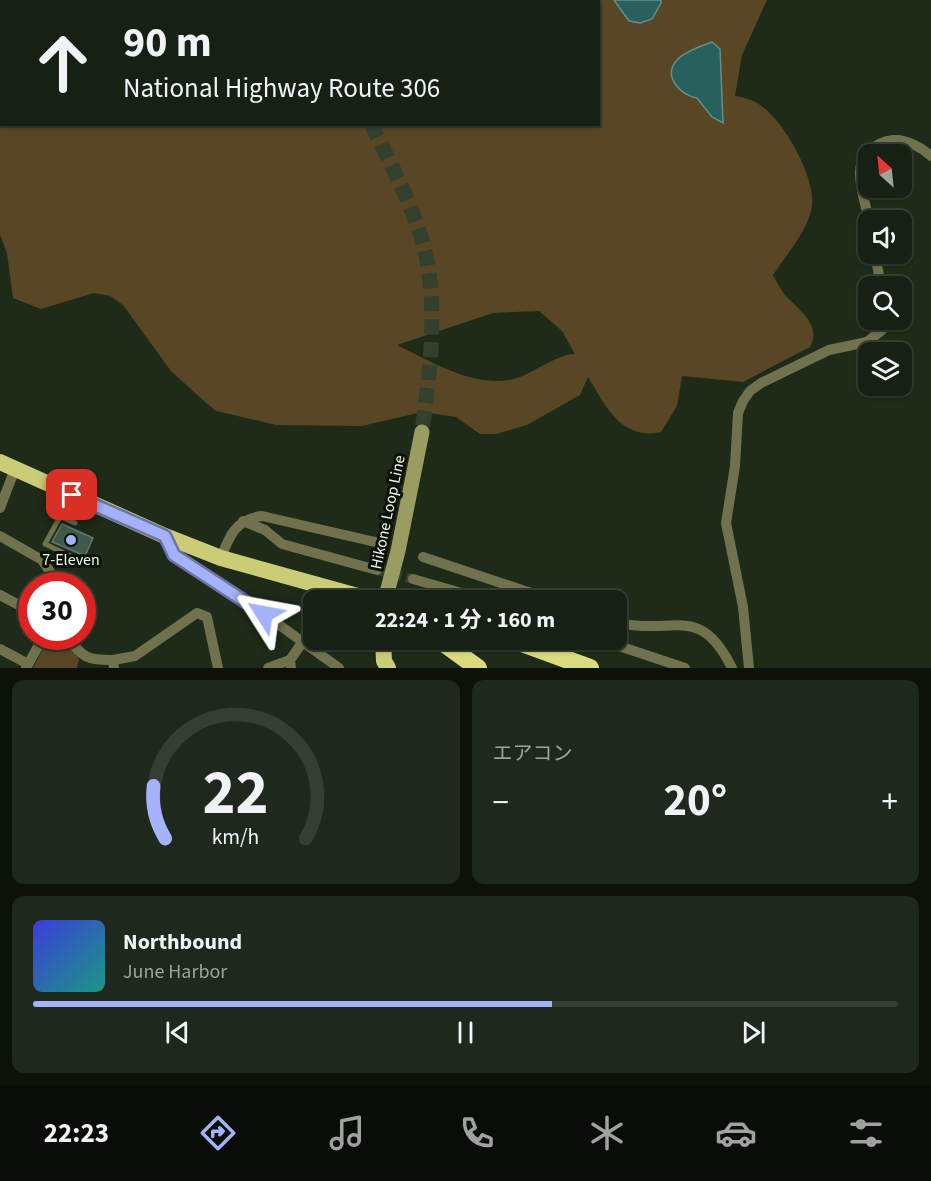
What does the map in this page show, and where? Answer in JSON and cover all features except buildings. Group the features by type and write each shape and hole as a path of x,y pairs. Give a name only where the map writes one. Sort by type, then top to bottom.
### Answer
{"highway":[{"path":"7,466 165,536 221,558 336,590"},
{"path":"383,650 384,662 388,668"},
{"path":"453,650 478,668"},
{"path":"540,650 587,668"}],"main road":[{"name":"Hikone Loop Line","path":"388,590 422,432"}],"street":[{"path":"867,210 859,175 863,160 869,152 892,140 912,144 931,156"},
{"path":"749,668 743,607 726,523 735,466 738,413 750,391 760,383 842,345 867,342 882,330"},
{"path":"0,508 7,466"},
{"path":"221,558 231,533 243,521 262,516 384,544"},
{"path":"243,521 265,530 282,544 377,570"},
{"path":"0,536 42,560 50,572"},
{"path":"165,536 174,555 264,614 339,668"},
{"path":"423,557 522,590"},
{"path":"413,579 451,590"},
{"path":"0,595 18,605"},
{"path":"83,662 113,664 135,656 197,613 207,617 218,668"},
{"path":"627,624 642,626 696,626 718,642 732,668"},
{"path":"268,668 291,664 302,643"},
{"path":"0,649 27,666 36,650"},
{"path":"627,649 685,668"}],"lane":[{"path":"72,495 62,517 57,519 46,546 81,561 90,560"},
{"path":"62,517 75,523"}],"shaded area":[{"path":"600,0 767,0 742,55 735,96 757,103 777,121 795,149 809,180 812,194 810,215 801,234 773,275 785,295 807,318 813,332 813,339 810,347 743,382 682,376 677,406 661,432 635,431 625,426 608,409 588,377 580,395 527,425 496,434 480,434 456,417 422,412 362,426 276,425 216,411 171,371 123,305 110,296 94,293 41,309 13,298 7,253 0,235 0,126 600,126","holes":["539,311 562,331 575,354 561,357 520,377 504,381 489,381 441,367 397,345 493,313"]},
{"path":"43,650 73,650 79,659 77,668 33,668"}],"water":[{"path":"614,0 661,0 661,3 652,19 640,23 629,21"},
{"path":"712,42 720,49 723,123 712,117 697,98 685,93 675,84 672,72 677,60 684,54"}],"tunnel":[{"path":"372,126 414,216 426,254 431,293 432,332 422,432"},
{"path":"377,570 413,579"}],"place":[{"name":"7-Eleven","path":"71,540"}],"route":[{"path":"72,495 165,536 174,555 264,614"}]}
